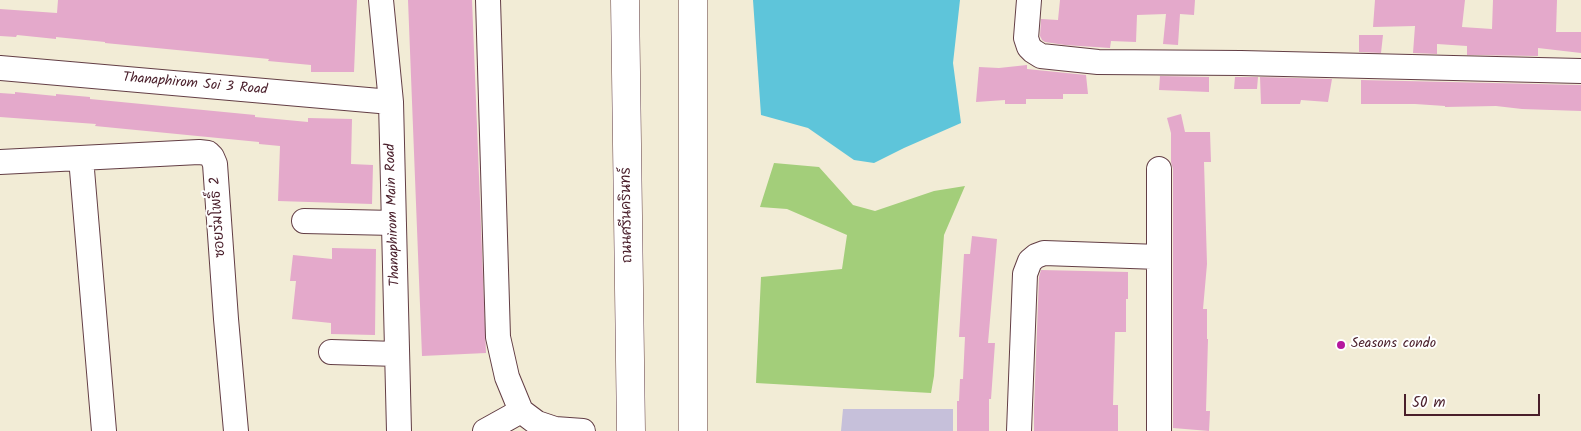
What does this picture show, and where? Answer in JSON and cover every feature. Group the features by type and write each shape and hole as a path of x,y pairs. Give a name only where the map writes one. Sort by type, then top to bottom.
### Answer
{"main road":[{"name":"ถนนศรีนครินทร์","path":"625,0 631,431"},
{"path":"693,0 693,431"}],"street":[{"name":"Thanaphirom Main Road","path":"381,0 391,102 399,431"},
{"path":"488,0 498,337 507,377 521,411 537,423 553,430 584,431"},
{"path":"1029,0 1026,38 1033,52 1041,56 1098,62 1241,63 1581,71"},
{"name":"Thanaphirom Soi 3 Road","path":"0,68 391,102"},
{"name":"ซอยร่มโพธิ์ 2","path":"0,162 199,152 208,153 212,157 215,164 236,431"},
{"path":"81,158 104,431"},
{"path":"1159,169 1159,431"},
{"path":"304,221 394,223"},
{"path":"1018,431 1025,274 1030,261 1044,253 1159,256"},
{"path":"330,352 398,354"},
{"path":"485,431 521,411"}],"shaded area":[{"path":"843,409 953,409 953,431 841,431"}],"green space":[{"path":"774,163 819,167 853,205 875,211 934,191 965,186 944,235 934,376 931,393 756,383 761,277 842,269 847,235 787,209 760,207"}],"water":[{"path":"753,0 960,0 953,63 961,123 874,163 854,160 808,128 761,115"}],"building":[{"path":"58,0 357,0 354,72 311,72 311,65 268,61 269,59 56,37 56,39 17,35 16,37 0,36 0,9 57,13"},
{"path":"408,0 472,0 486,353 422,356"},
{"path":"1060,0 1195,0 1194,15 1180,14 1178,45 1163,44 1166,14 1137,15 1136,42 1111,41 1110,48 1065,45 1042,40 1040,36 1041,19 1058,20"},
{"path":"1375,0 1465,0 1462,27 1492,29 1493,0 1557,0 1556,32 1581,32 1581,53 1538,48 1538,56 1467,55 1467,46 1437,44 1437,54 1413,53 1415,26 1373,27"},
{"path":"1359,35 1383,35 1381,53 1359,52"},
{"path":"1027,65 1027,69 1086,75 1088,94 1063,94 1063,99 1026,99 1026,104 1005,104 1005,100 976,102 979,67 999,68"},
{"path":"1160,76 1209,77 1209,92 1159,90"},
{"path":"1235,77 1258,77 1257,89 1234,89"},
{"path":"1260,77 1332,79 1328,102 1301,100 1300,104 1261,104"},
{"path":"1361,80 1581,85 1581,111 1496,106 1445,107 1415,104 1361,104"},
{"path":"15,92 90,97 90,99 308,122 308,118 352,119 351,164 373,165 372,204 278,201 280,146 259,144 259,142 95,126 96,124 0,117 0,93 15,94"},
{"path":"1181,114 1185,132 1210,132 1211,162 1204,162 1207,264 1203,309 1207,309 1206,411 1210,411 1209,431 1173,428 1173,169 1171,162 1171,133 1167,118"},
{"path":"972,236 997,239 988,343 995,343 991,399 989,399 989,431 957,431 957,401 959,401 960,379 963,379 965,337 959,337 964,254 970,254"},
{"path":"332,248 376,249 375,335 331,334 331,323 292,319 296,281 290,281 293,255 332,259"},
{"path":"1041,270 1128,272 1126,332 1115,332 1113,405 1118,405 1118,431 1034,431 1039,277"}],"place":[{"name":"Seasons condo","path":"1341,345"}]}
